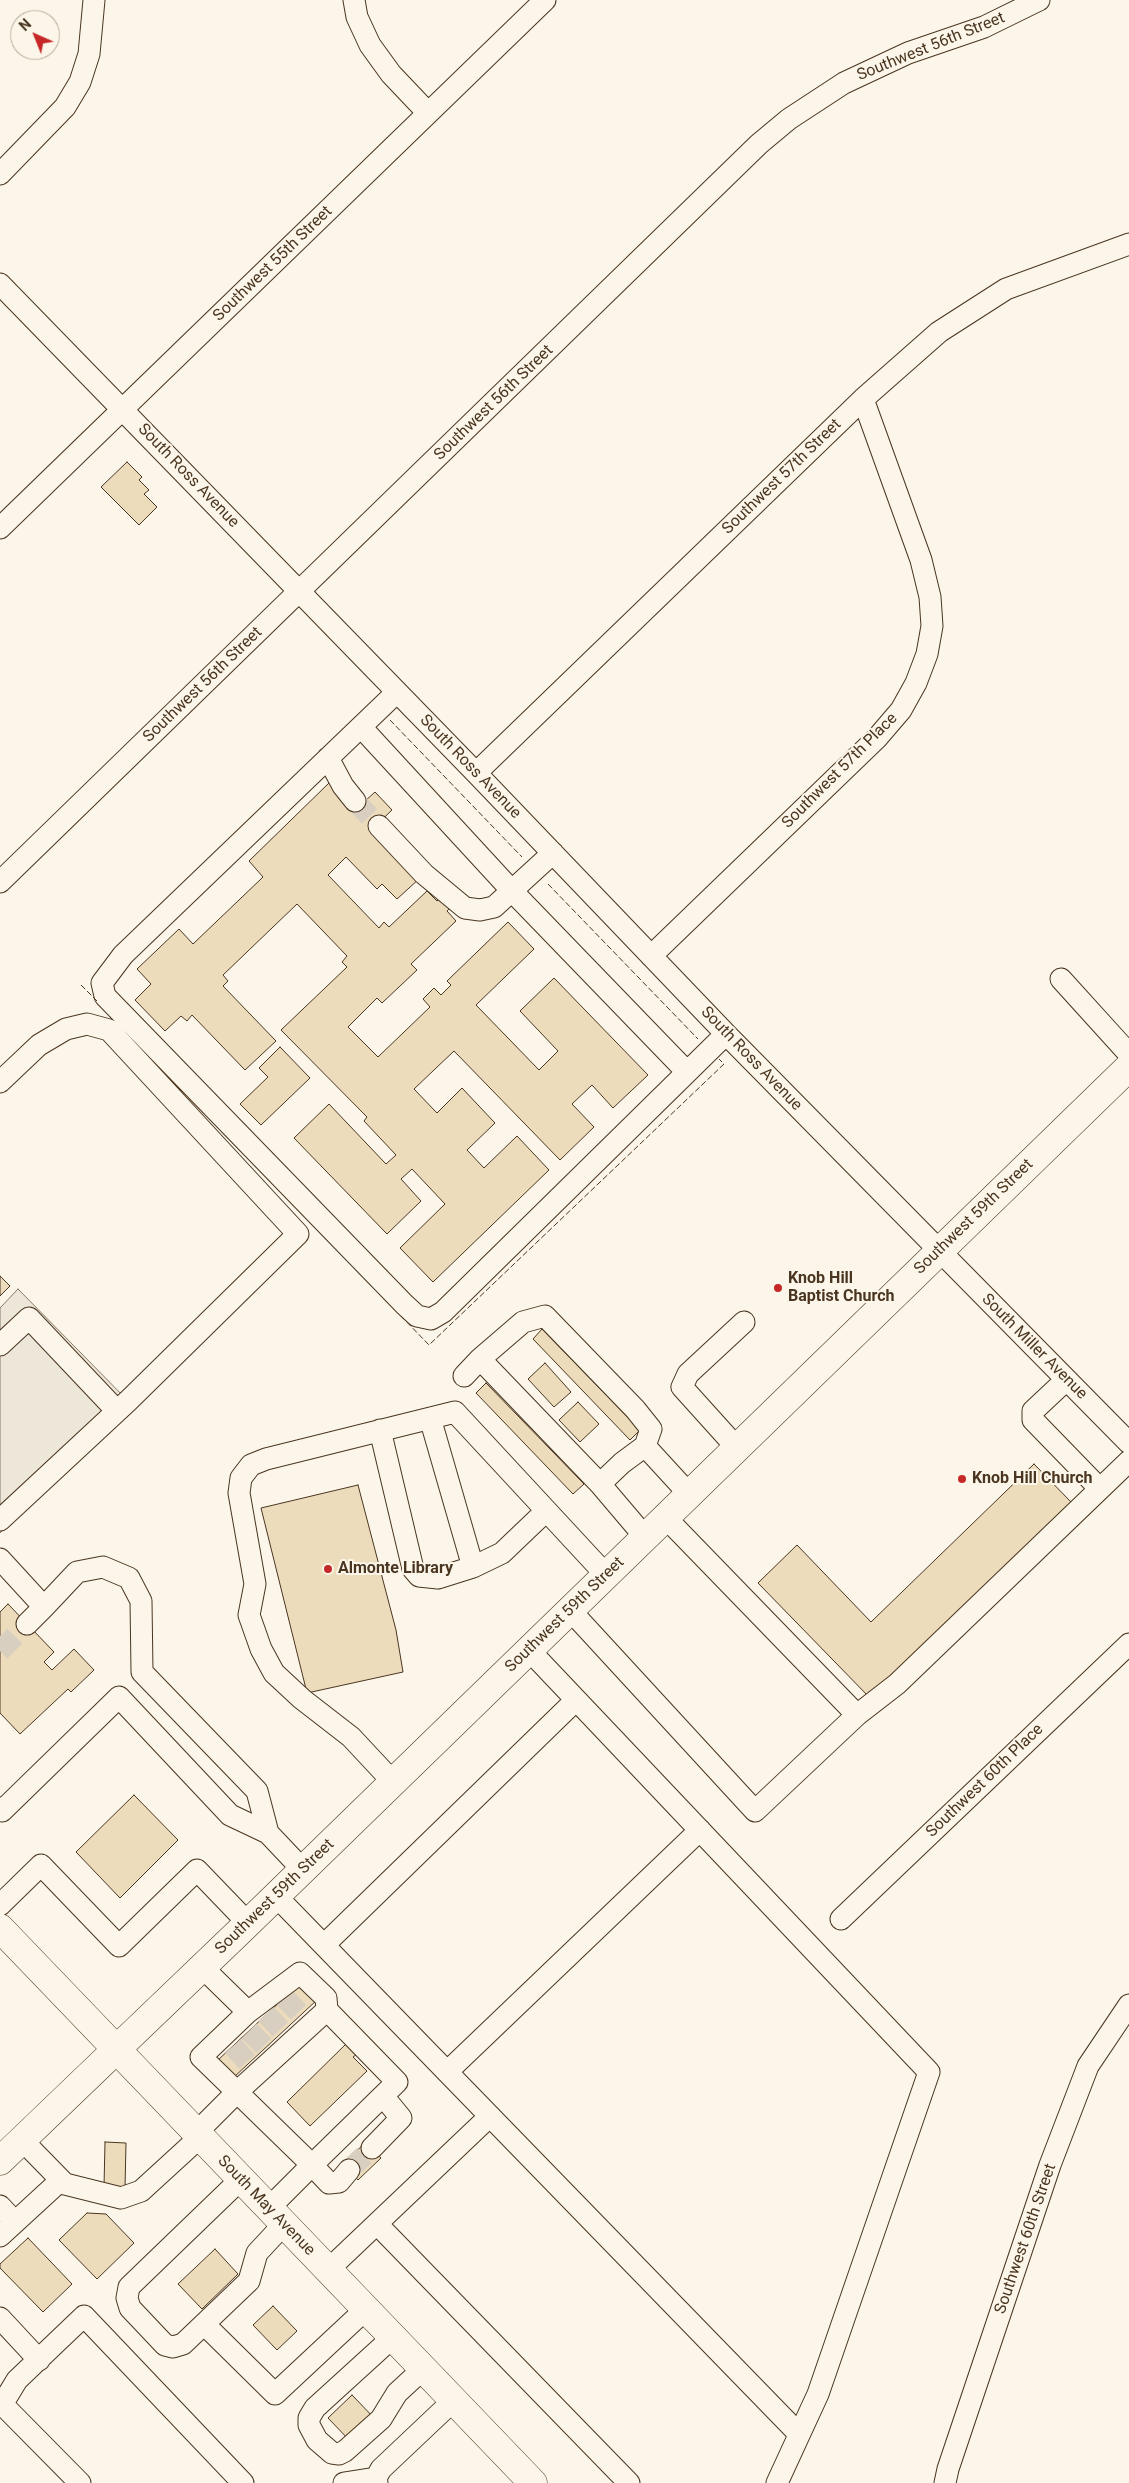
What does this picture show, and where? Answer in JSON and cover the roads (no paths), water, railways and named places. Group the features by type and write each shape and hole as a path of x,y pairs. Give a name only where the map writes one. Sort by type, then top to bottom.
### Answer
{"main road":[{"name":"Southwest 59th Street","path":"0,2161 607,1576 665,1517 1129,1067"},
{"name":"South May Avenue","path":"0,1928 533,2483"}],"street":[{"path":"0,174 65,107 80,82 89,54 94,0"},
{"path":"354,0 357,16 370,45 391,74 428,113"},
{"name":"Southwest 55th Street","path":"0,528 545,0"},
{"name":"Southwest 56th Street","path":"0,882 759,144 789,120 844,83 877,66 984,27 1040,0"},
{"name":"Southwest 57th Street","path":"476,774 862,399 939,332 976,306 1006,289 1129,244"},
{"name":"South Ross Avenue","path":"0,284 553,853 726,1034 939,1251"},
{"name":"Southwest 57th Place","path":"651,956 877,738 901,710 916,683 927,654 932,626 930,597 921,560 862,399"},
{"path":"397,692 123,955 102,983 105,996 405,1305 417,1316 431,1319 443,1312 726,1034"},
{"path":"361,727 513,892 687,1072"},
{"path":"328,758 342,786 355,801"},
{"path":"379,826 424,874 465,908 480,910 494,907 513,892 553,853"},
{"path":"1061,979 1129,1054"},
{"path":"0,1082 39,1045 66,1029 87,1024 109,1030 298,1234 117,1411 0,1520"},
{"name":"South Miller Avenue","path":"939,1251 1129,1443"},
{"path":"464,1376 523,1322 545,1316 628,1402 651,1429 645,1446 622,1463 600,1484"},
{"path":"0,1345 29,1318 117,1411"},
{"path":"736,1448 682,1388 688,1374 744,1322"},
{"path":"480,1360 600,1484 645,1537"},
{"path":"1066,1380 1033,1411 1033,1420 1100,1489"},
{"path":"393,1782 350,1737 302,1699 274,1673 261,1649 249,1615 255,1584 239,1494 240,1478 251,1465 266,1459 455,1412 607,1576"},
{"path":"430,1418 473,1567"},
{"path":"380,1430 413,1569 419,1576 432,1579 473,1567 502,1553 546,1511"},
{"path":"645,1446 689,1494"},
{"path":"570,1610 755,1811 858,1715 897,1684 1129,1461"},
{"path":"665,1517 858,1715"},
{"path":"0,1558 44,1607"},
{"path":"27,1624 77,1572 103,1567 129,1578 141,1601 142,1672 257,1791 268,1833"},
{"name":"Southwest 60th Place","path":"841,1918 1129,1644"},
{"path":"529,1650 929,2072 818,2394 776,2483"},
{"path":"0,1808 2,1811 119,1697 142,1672"},
{"path":"119,1697 230,1815 268,1833 303,1870"},
{"path":"324,1946 576,1700"},
{"path":"447,2072 700,1830"},
{"path":"0,1905 41,1865 119,1946 197,1870 248,1923"},
{"path":"276,1896 799,2434"},
{"path":"202,1967 245,2024"},
{"path":"240,2180 130,2287 127,2298 130,2308 165,2345 173,2347 183,2344 249,2281 257,2253 276,2216 312,2165 397,2082 327,2010 326,1998 300,1973 280,1994 245,2024 201,2057 312,2165 328,2183 339,2182 349,2170"},
{"name":"Southwest 60th Street","path":"945,2483 948,2469 1057,2147 1088,2066 1129,2005"},
{"path":"22,2140 64,2184 121,2198 141,2191 198,2135 237,2092 254,2069 306,2020 327,2010"},
{"path":"372,2148 401,2118 383,2096"},
{"path":"328,2270 490,2116"},
{"path":"0,2206 8,2230 61,2180"},
{"path":"377,2224 629,2483"},
{"path":"204,2324 275,2394 366,2309"},
{"path":"80,2483 1,2397 84,2316 244,2483"},
{"path":"0,2318 39,2360"},
{"path":"393,2337 315,2408 309,2418 309,2425 317,2440 332,2453 339,2454 345,2451 381,2419 397,2392 423,2368"},
{"path":"344,2483 376,2480 381,2469 454,2400"}],"tunnel":[{"path":"355,801 379,826"},
{"path":"0,1651 27,1624"},
{"path":"284,1997 301,2015"},
{"path":"266,2014 283,2032"},
{"path":"249,2031 266,2048"},
{"path":"233,2046 249,2064"},
{"path":"349,2170 372,2148"}],"place":[{"name":"Knob Hill Baptist Church","path":"778,1288"},
{"name":"Knob Hill Church","path":"962,1479"},
{"name":"Almonte Library","path":"328,1569"}]}
